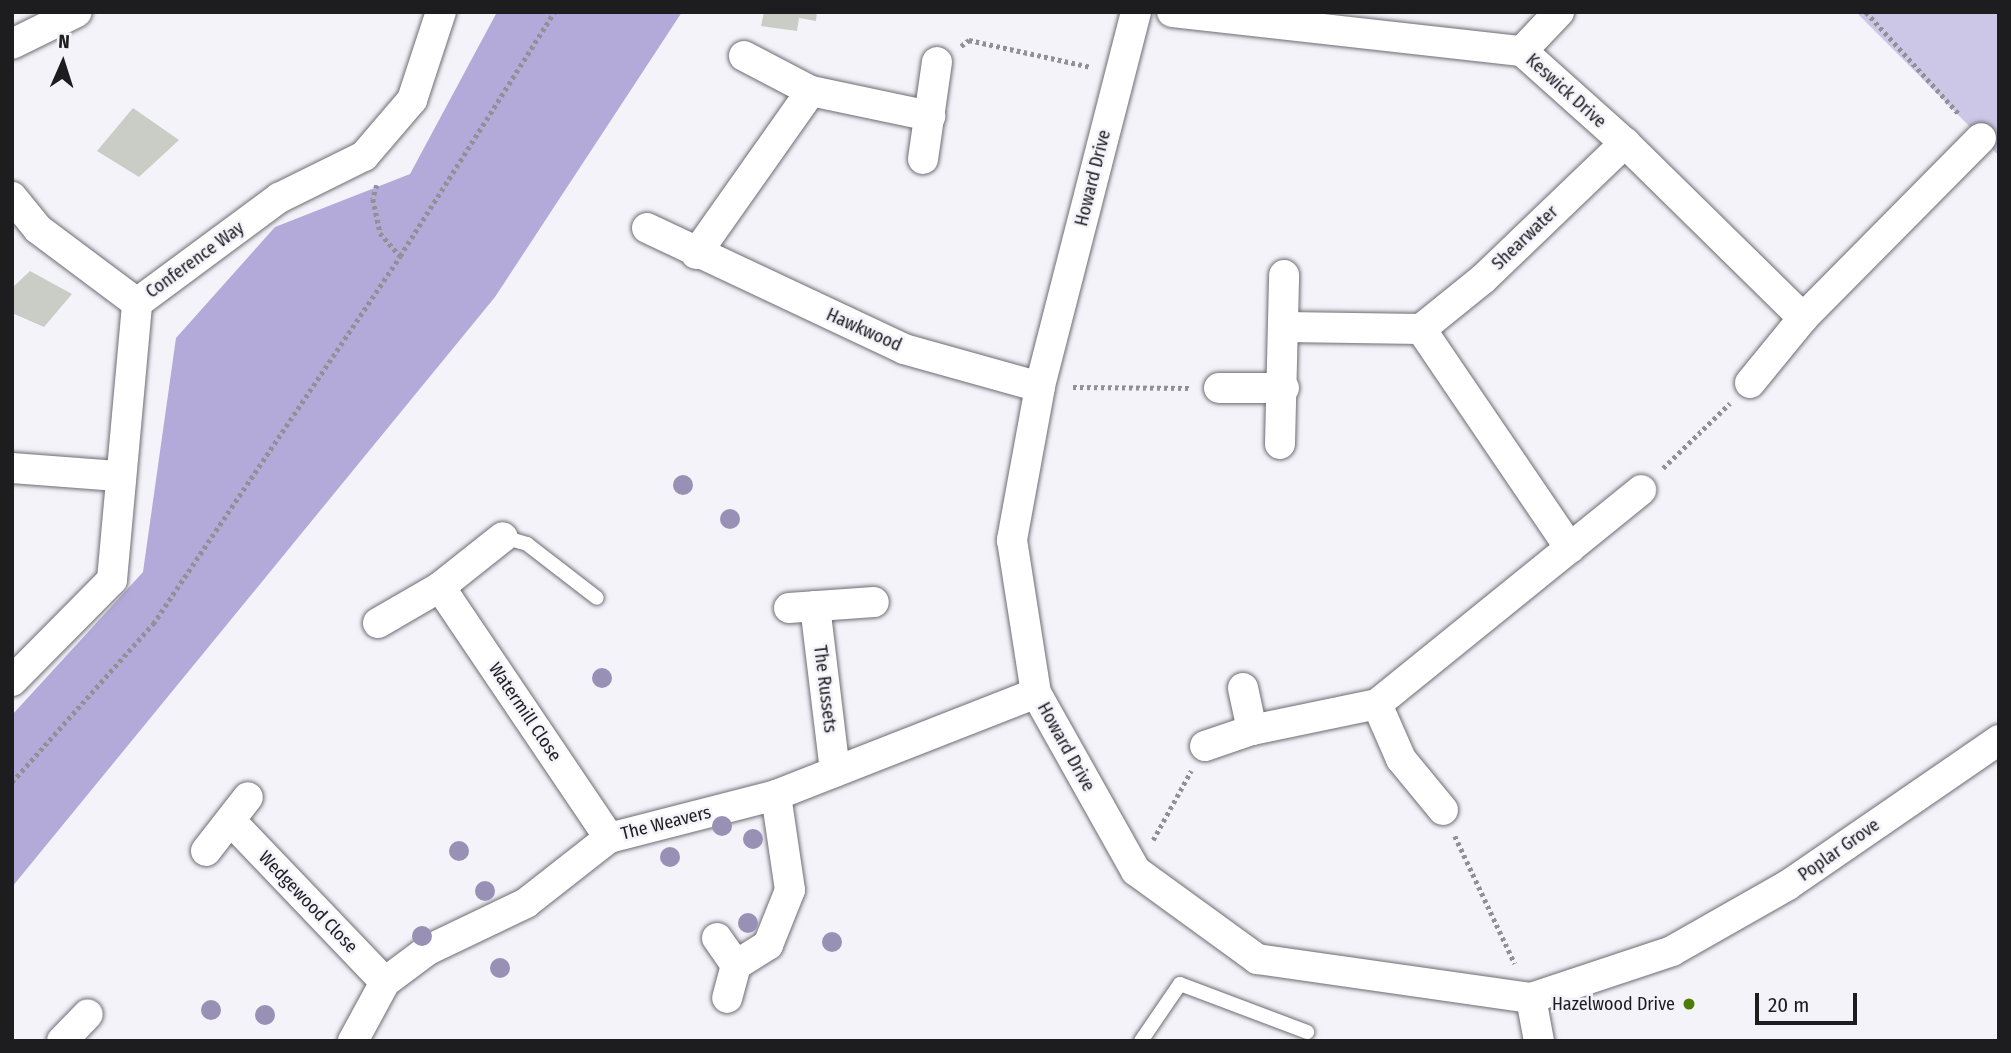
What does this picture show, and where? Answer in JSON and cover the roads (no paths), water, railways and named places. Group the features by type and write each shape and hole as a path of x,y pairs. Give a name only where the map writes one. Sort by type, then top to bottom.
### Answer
{"street":[{"path":"12,44 77,12"},
{"name":"Conference Way","path":"12,681 112,580 118,476 137,303 279,198 364,156 412,100 441,12"},
{"name":"Howard Drive","path":"1136,12 1040,387 1012,540 1036,693 1136,871 1258,959 1531,998 1672,951"},
{"name":"Keswick Drive","path":"1172,12 1335,22 1522,51 1625,143 1803,318"},
{"path":"1522,51 1559,12"},
{"path":"744,56 811,91 930,116"},
{"path":"922,159 937,62"},
{"path":"696,254 811,91"},
{"path":"1750,383 1803,318 1981,138"},
{"name":"Shearwater","path":"1421,329 1483,279 1625,143"},
{"path":"12,197 38,229 137,303"},
{"name":"Hawkwood","path":"647,228 696,254 904,349 1040,387"},
{"path":"1280,444 1284,388 1284,275"},
{"path":"1285,327 1421,329 1570,548"},
{"path":"1219,388 1284,388"},
{"path":"12,468 118,476"},
{"path":"1205,746 1252,730 1377,704 1641,490"},
{"path":"378,623 440,587 503,537"},
{"name":"Watermill Close","path":"440,587 609,838"},
{"name":"The Russets","path":"835,772 802,607 874,602"},
{"path":"1242,688 1252,730"},
{"name":"The Weavers","path":"353,1041 385,982 428,950 526,903 609,838 776,795 1036,693"},
{"path":"1377,704 1401,759 1443,810"},
{"name":"Poplar Grove","path":"1672,951 1788,885 1999,740"},
{"path":"727,998 736,965 768,945 790,890 776,795"},
{"path":"206,851 248,797"},
{"name":"Wedgewood Close","path":"231,821 385,982"},
{"path":"718,938 736,965"},
{"path":"1531,998 1539,1041"},
{"path":"61,1041 88,1014"}],"lane":[{"path":"503,537 527,544 597,598"},
{"path":"1141,1041 1180,984 1307,1032"}],"place":[{"name":"Hazelwood Drive","path":"1689,1004"}]}
